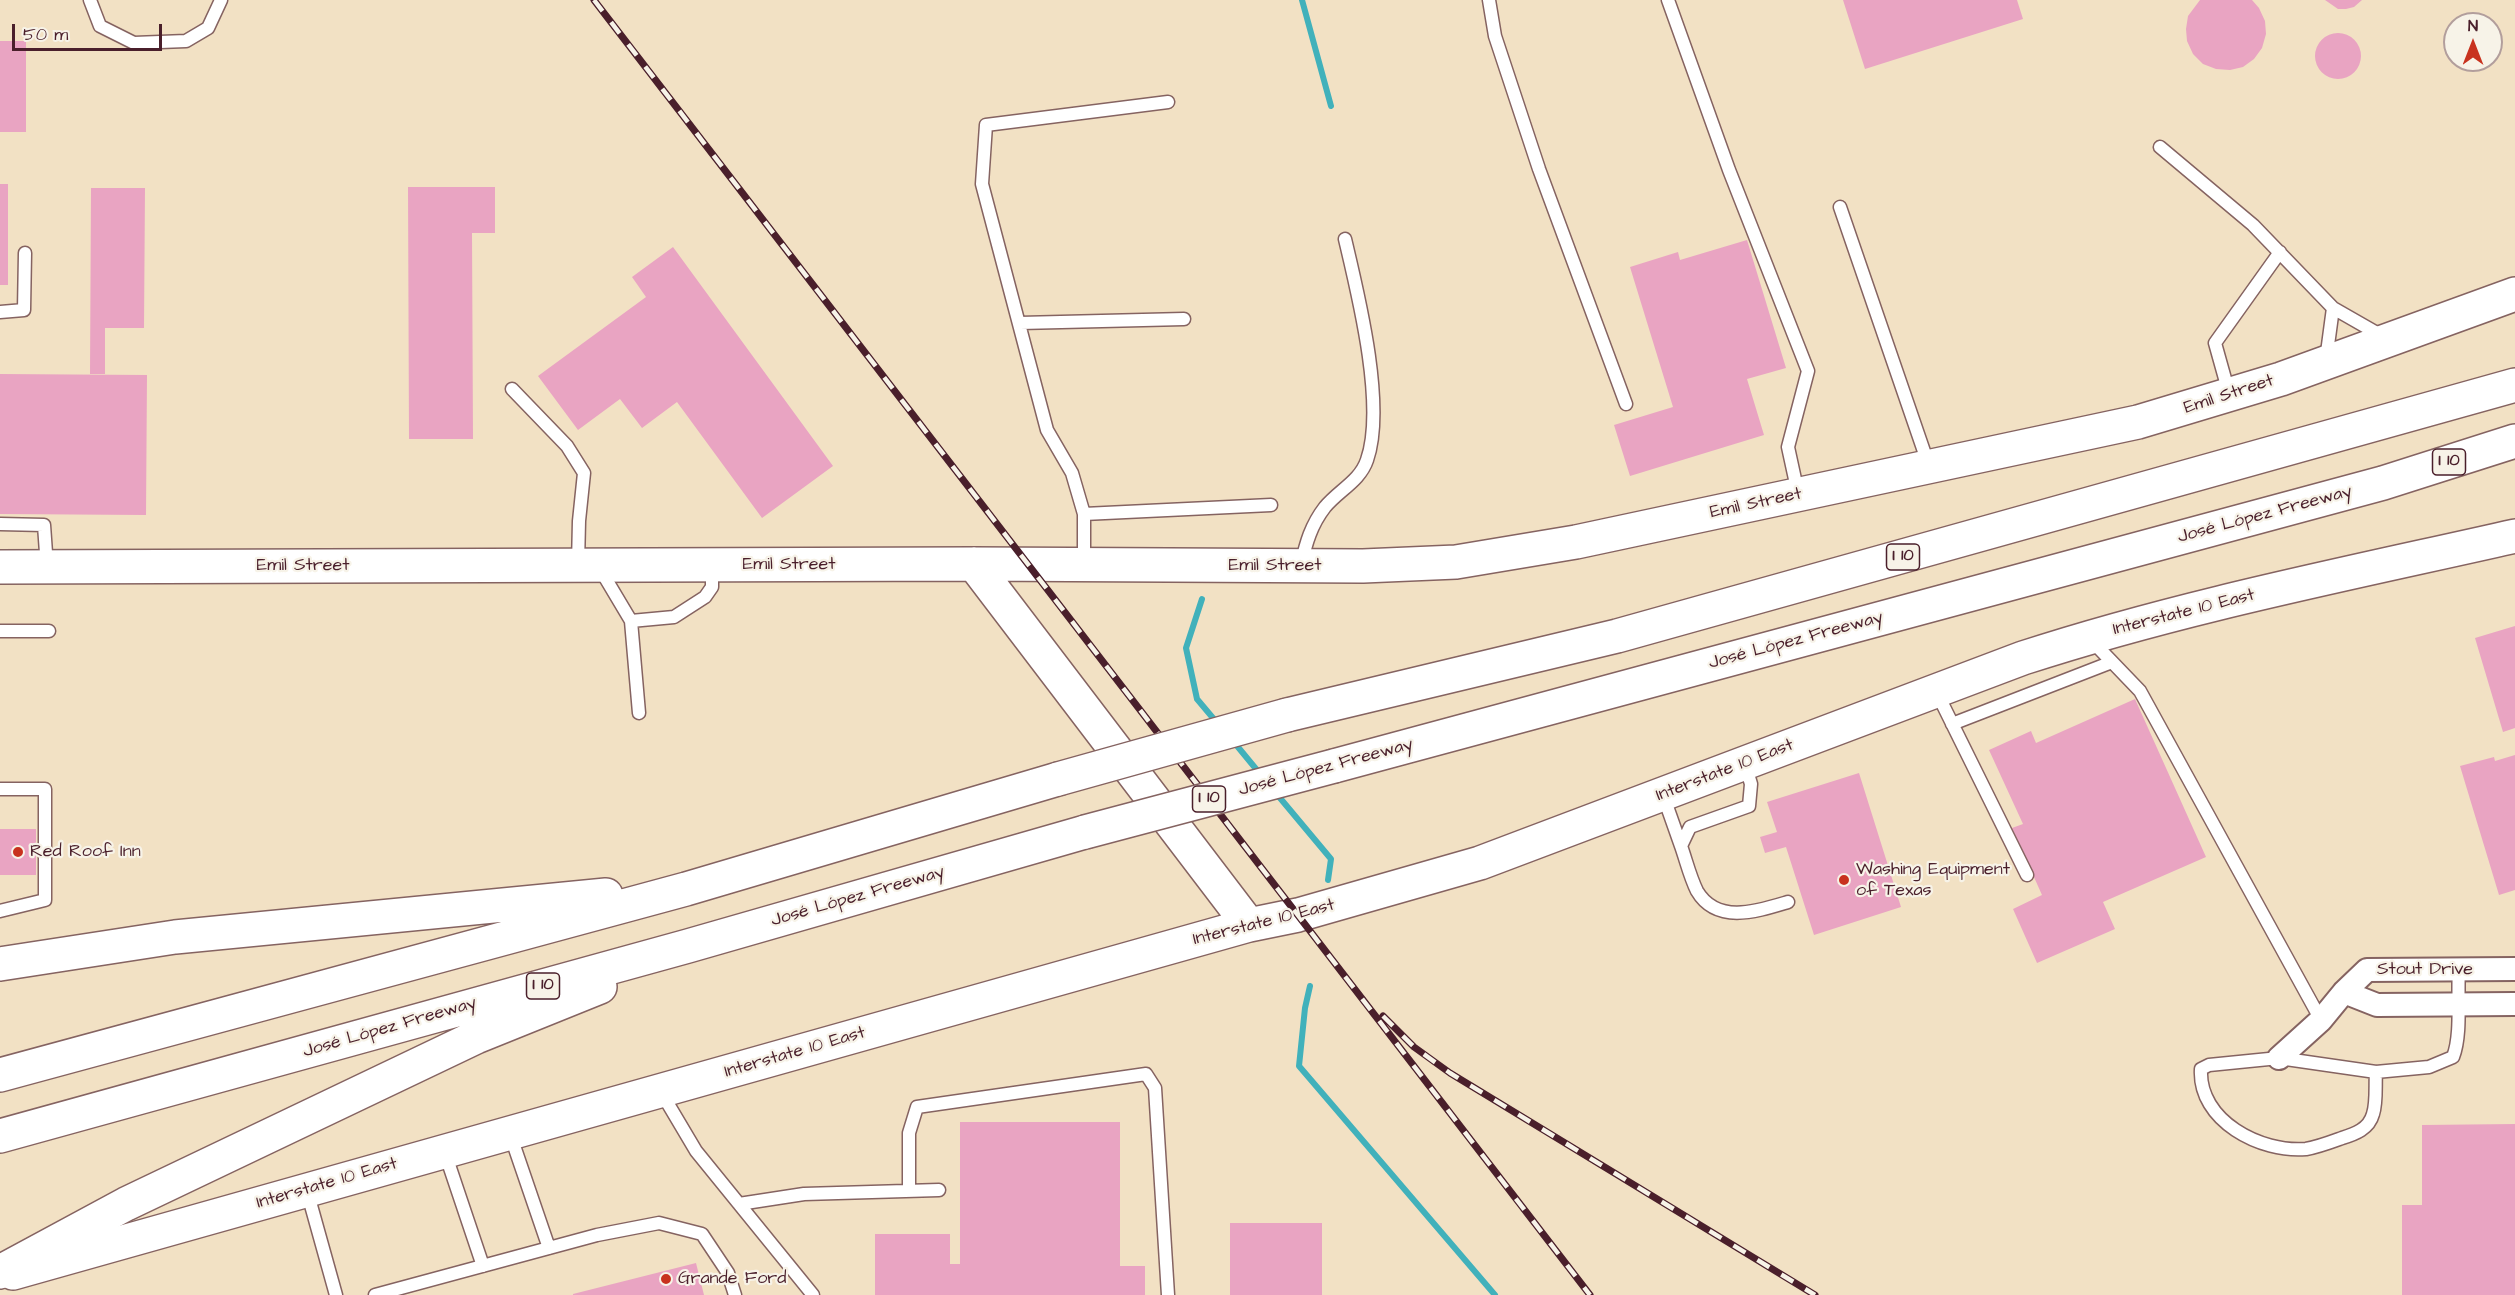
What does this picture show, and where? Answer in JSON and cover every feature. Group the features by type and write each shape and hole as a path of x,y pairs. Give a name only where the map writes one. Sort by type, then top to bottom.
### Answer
{"main road":[{"name":"Emil Street","path":"0,567 974,564 1300,566 1456,562 1503,556 2138,422 2230,395 2325,363 2515,294"},
{"name":"I 10","path":"0,1075 686,889 1058,779 1287,715 1617,636 2515,385"},
{"name":"José López Freeway","path":"0,1136 1085,832 2383,483 2515,441"},
{"path":"2383,483 2515,453"},
{"name":"Interstate 10 East","path":"0,1274 1249,925 1298,915 1436,878 1936,691 2088,638 2302,584 2515,536"},
{"path":"974,564 1249,925"},
{"path":"1019,626 1021,600 1027,585 1070,564"},
{"path":"0,964 175,937 539,900 686,889"},
{"path":"0,1274 126,1204 465,1042 569,1002 688,945"}],"street":[{"name":"Stout Drive","path":"2279,1058 2321,1020 2344,992 2367,970 2515,969"},
{"name":"Stout Drive","path":"2344,992 2377,1005 2515,1004"}],"lane":[{"path":"90,0 100,26 134,43 186,41 208,28 221,0"},
{"path":"1489,0 1495,36 1535,158 1626,404"},
{"path":"1668,0 1730,170 1808,371 1788,447 1798,495"},
{"path":"1070,564 1084,514 1072,473 1047,430 982,184 986,125 1168,102"},
{"path":"2160,147 2253,225 2333,308 2388,340"},
{"path":"1840,207 1930,467"},
{"path":"1300,566 1310,528 1327,505 1353,483 1367,460 1372,428 1372,394 1361,310 1345,239"},
{"path":"2230,395 2215,343 2232,315 2280,252"},
{"path":"0,312 24,310 25,253"},
{"path":"2325,363 2333,308"},
{"path":"1020,323 1184,319"},
{"path":"512,389 567,446 584,473 579,521 588,565 631,621 639,713"},
{"path":"1084,514 1271,504"},
{"path":"0,524 44,525 47,567"},
{"path":"631,621 674,617 705,597 712,587 712,565"},
{"path":"0,631 49,631"},
{"path":"2088,638 2140,691 2321,1020"},
{"path":"1952,724 2112,662"},
{"path":"1936,691 2027,874"},
{"path":"1681,846 1690,827 1749,806 1751,784 1745,763"},
{"path":"0,789 45,789 45,900 0,911"},
{"path":"1662,794 1698,892 1714,909 1745,914 1788,902"},
{"path":"2376,1072 2373,1115 2361,1131 2306,1149 2278,1146 2244,1137 2213,1111 2203,1093 2200,1069 2209,1065 2279,1058 2376,1072 2429,1067 2453,1057 2459,1043 2457,1005 2459,969"},
{"path":"909,1191 909,1133 917,1107 1146,1074 1155,1088 1168,1295"},
{"path":"660,1091 696,1151 813,1295"},
{"path":"510,1133 549,1248"},
{"path":"445,1151 483,1266"},
{"path":"307,1190 336,1295"},
{"path":"739,1204 804,1194 939,1190"},
{"path":"375,1295 597,1235 659,1223 702,1234 728,1273 735,1295"}],"building":[{"path":"1843,0 2017,0 2023,19 1865,69"},
{"path":"2200,0 2252,0 2265,21 2266,34 2262,48 2254,59 2243,67 2230,70 2216,69 2203,64 2193,54 2187,41 2186,29 2188,16"},
{"path":"2325,0 2362,0 2354,7 2338,9"},
{"path":"2338,33 2347,34 2354,40 2360,47 2360,65 2354,72 2347,78 2338,79 2329,78 2322,72 2316,65 2315,56 2316,47 2322,40 2329,34"},
{"path":"0,41 26,41 26,132 0,132"},
{"path":"0,184 8,184 8,285 0,285"},
{"path":"408,187 495,187 495,233 472,233 473,439 409,439"},
{"path":"91,188 145,188 144,328 105,328 105,374 90,374"},
{"path":"1747,240 1786,368 1747,379 1764,435 1630,476 1614,425 1673,407 1630,267 1678,252 1680,260"},
{"path":"673,247 833,466 762,518 677,402 642,428 620,399 578,430 538,376 646,297 632,277"},
{"path":"0,374 147,375 146,515 0,514"},
{"path":"2515,626 2515,728 2503,732 2475,638"},
{"path":"2135,699 2206,857 2103,902 2115,929 2037,963 2013,909 2042,895 2012,828 2023,824 1989,750 2031,731 2036,743"},
{"path":"2515,755 2515,890 2499,895 2460,766 2494,757 2495,761"},
{"name":"Washing Equipment of Texas","path":"1859,773 1901,907 1814,935 1786,847 1765,853 1760,837 1777,832 1767,802"},
{"name":"Red Roof Inn","path":"0,829 36,829 36,875 0,875"},
{"path":"960,1122 1120,1122 1120,1266 1145,1266 1145,1295 875,1295 875,1234 950,1234 950,1264 960,1264"},
{"path":"2515,1124 2515,1295 2402,1295 2402,1205 2422,1205 2422,1125"},
{"path":"1230,1223 1322,1223 1322,1295 1230,1295"},
{"name":"Grande Ford","path":"696,1263 704,1295 573,1295 573,1294"}],"waterway":[{"path":"1302,0 1331,106"},
{"path":"1202,599 1186,648 1197,699 1218,724"},
{"path":"1233,741 1261,775"},
{"path":"1275,792 1331,859 1328,880"},
{"path":"1310,986 1305,1008 1299,1066 1495,1295"}],"railway":[{"path":"594,0 1590,1295"},
{"path":"1383,1016 1414,1047 1450,1073 1815,1295"}],"place":[{"name":"Red Roof Inn","path":"18,852"},
{"name":"Washing Equipment of Texas","path":"1844,880"},
{"name":"Grande Ford","path":"666,1279"}]}
